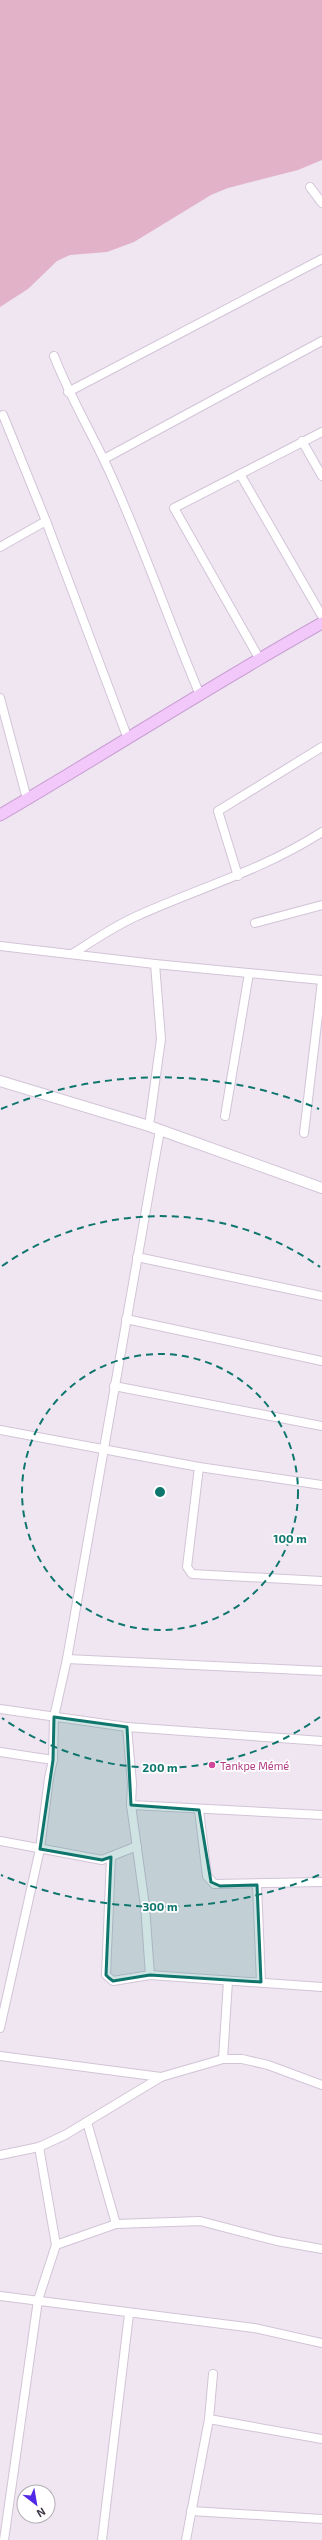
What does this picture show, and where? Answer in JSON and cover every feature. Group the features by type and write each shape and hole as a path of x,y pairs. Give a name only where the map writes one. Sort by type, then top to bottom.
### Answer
{"main road":[{"path":"0,815 128,740 259,658 322,623"}],"street":[{"path":"310,187 322,203"},
{"path":"68,392 322,259"},
{"path":"104,459 322,341"},
{"path":"54,356 68,392 104,459 149,563 200,695"},
{"path":"3,415 46,521 128,740"},
{"path":"259,658 174,508 322,432"},
{"path":"302,441 322,476"},
{"path":"240,474 322,616"},
{"path":"0,547 46,521"},
{"path":"0,698 27,799"},
{"path":"238,876 218,811 322,746"},
{"path":"72,954 104,933 137,916 238,876 288,853 322,832"},
{"path":"255,923 322,905"},
{"path":"0,946 155,964 322,980 304,1133"},
{"path":"150,1126 161,1039 155,964"},
{"path":"225,1116 249,973"},
{"path":"0,1081 150,1126 322,1188"},
{"path":"0,2028 40,1849 49,1778 53,1760 54,1717 67,1659 103,1447 160,1130"},
{"path":"137,1257 322,1296"},
{"path":"126,1319 322,1361"},
{"path":"114,1386 322,1426"},
{"path":"0,1430 103,1447 199,1467 322,1485"},
{"path":"199,1467 187,1567 189,1572 192,1574 322,1581"},
{"path":"67,1659 322,1671"},
{"path":"0,1709 127,1727 322,1741"},
{"path":"127,1727 132,1783 131,1805 145,1906 150,1976"},
{"path":"0,1752 53,1760"},
{"path":"131,1805 199,1810 322,1815"},
{"path":"199,1810 207,1876 210,1882 220,1886 322,1882"},
{"path":"0,1841 102,1860 137,1846"},
{"path":"111,1857 106,1975 113,1981 150,1976 322,1987"},
{"path":"257,1885 262,1982"},
{"path":"223,2059 228,1981"},
{"path":"0,2056 161,2077"},
{"path":"0,2155 39,2147 87,2122 161,2077 223,2059 242,2059 268,2065 322,2085"},
{"path":"87,2122 116,2224"},
{"path":"4,2540 38,2300 56,2245 39,2147"},
{"path":"56,2245 116,2224 200,2221 277,2241 322,2249"},
{"path":"0,2296 38,2300 129,2314 254,2328 322,2343"},
{"path":"102,2540 129,2314"},
{"path":"186,2540 209,2419 213,2374"},
{"path":"209,2419 322,2439"},
{"path":"191,2511 322,2519"}],"highlighted area":[{"path":"54,1717 127,1727 131,1805 199,1810 211,1882 220,1886 257,1885 261,1982 150,1975 113,1981 106,1975 111,1857 102,1860 40,1849 53,1760"}],"shaded area":[{"path":"0,0 322,0 322,160 298,170 228,188 211,195 134,242 107,252 70,255 57,261 28,289 0,307"}],"place":[{"name":"Tankpe Mémé","path":"212,1765"}]}
